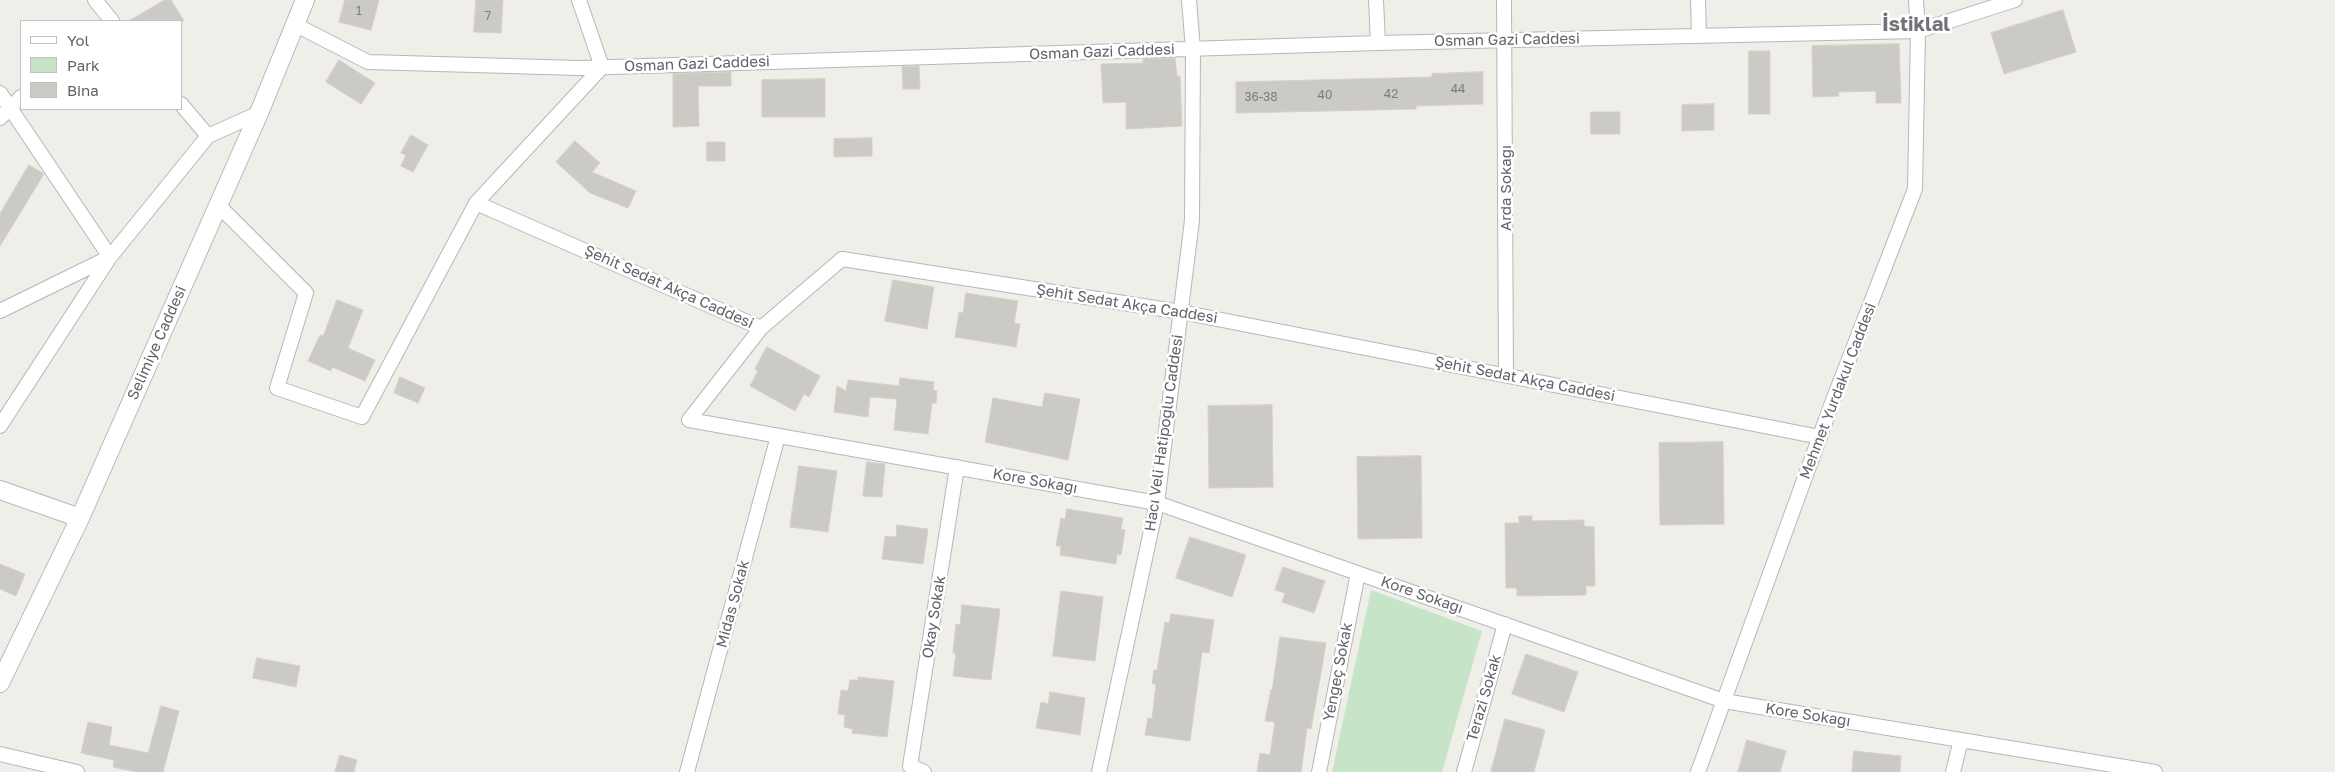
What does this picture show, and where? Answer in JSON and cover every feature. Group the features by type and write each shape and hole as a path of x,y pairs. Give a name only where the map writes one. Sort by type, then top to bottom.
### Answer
{"street":[{"path":"95,0 110,20"},
{"name":"Selimiye Caddesi","path":"0,683 80,518 259,113 305,0"},
{"path":"218,205 306,292 277,388 362,417 476,203 602,68 579,0"},
{"name":"Hacı Veli Hatipoğlu Caddesi","path":"1099,772 1157,503 1192,220 1192,49 1190,0"},
{"path":"1376,0 1378,43"},
{"name":"Arda Sokağı","path":"1504,0 1506,376"},
{"path":"1698,0 1699,36"},
{"name":"Mehmet Yurdakul Caddesi","path":"1698,772 1820,437 1915,189 1918,31 1916,0"},
{"name":"Osman Gazi Caddesi","path":"296,25 368,62 602,68 1378,43 1918,31 2015,0"},
{"path":"0,93 110,257"},
{"path":"0,118 20,98"},
{"path":"182,105 208,136"},
{"path":"0,426 110,257 208,136 259,113"},
{"name":"Şehit Sedat Akça Caddesi","path":"476,203 761,328 842,259 1181,312 1820,437"},
{"path":"0,310 110,257"},
{"name":"Kore Sokağı","path":"761,328 689,420 1157,503 1724,701 2155,772"},
{"name":"Midas Sokak","path":"687,772 778,436"},
{"name":"Okay Sokak","path":"924,772 910,766 957,468"},
{"path":"0,490 80,518"},
{"name":"Yengeç Sokak","path":"1319,772 1358,573"},
{"name":"Terazi Sokak","path":"1464,772 1505,624"},
{"path":"1953,772 1961,740"},
{"path":"0,754 77,772"}],"green space":[{"path":"1371,590 1482,631 1442,772 1332,772"}],"building":[{"path":"165,0 171,0 184,21 182,20 131,20"},
{"path":"345,0 379,0 371,30 339,22"},
{"path":"476,0 503,0 501,33 474,32"},
{"path":"2063,10 2076,52 2004,74 1991,33"},
{"path":"1899,44 1901,103 1876,103 1876,91 1838,92 1839,96 1813,97 1812,46"},
{"path":"1749,51 1770,51 1770,114 1749,114"},
{"path":"1175,58 1177,76 1180,76 1182,126 1126,129 1126,102 1103,103 1101,64 1143,63 1143,59"},
{"path":"339,60 375,83 361,104 326,82"},
{"path":"919,66 920,89 903,89 902,67"},
{"path":"731,72 731,86 698,86 699,126 673,127 673,74"},
{"path":"1483,72 1483,104 1416,106 1416,109 1236,113 1236,82 1432,77 1432,74"},
{"path":"825,79 825,117 762,117 762,80"},
{"path":"1714,104 1714,130 1682,131 1682,105"},
{"path":"1591,112 1620,112 1620,134 1591,134"},
{"path":"411,135 428,145 413,172 401,166 406,155 401,153"},
{"path":"872,138 872,156 834,157 834,139"},
{"path":"575,141 600,163 592,172 636,191 628,208 590,193 556,162"},
{"path":"707,142 725,142 725,161 707,161"},
{"path":"29,165 44,174 0,246 0,214"},
{"path":"893,280 934,287 927,329 885,321"},
{"path":"966,293 1018,301 1014,323 1020,324 1016,347 955,337 959,312 963,313"},
{"path":"337,300 363,310 348,348 375,360 365,381 332,367 331,371 308,361 320,335 323,336"},
{"path":"767,347 820,376 809,397 804,394 795,411 750,386 758,371 755,369"},
{"path":"400,377 425,388 418,403 394,393"},
{"path":"900,378 934,382 933,390 937,391 936,403 932,403 928,434 894,430 897,399 870,397 868,417 834,412 837,386 846,391 848,380 899,386"},
{"path":"1045,393 1080,399 1068,460 985,442 993,398 1042,407"},
{"path":"1272,405 1273,487 1209,488 1208,406"},
{"path":"1723,442 1724,524 1660,525 1659,443"},
{"path":"1421,456 1422,538 1358,539 1357,457"},
{"path":"867,462 885,464 882,497 863,496"},
{"path":"799,466 837,471 828,532 790,527"},
{"path":"1067,509 1123,518 1121,529 1125,530 1121,555 1117,554 1116,564 1060,555 1061,546 1056,546 1061,518 1065,519"},
{"path":"1519,516 1532,516 1532,521 1584,520 1584,526 1594,527 1595,586 1586,586 1586,595 1517,596 1517,588 1506,588 1505,523 1519,523"},
{"path":"897,525 928,529 923,564 882,559 885,536 896,537"},
{"path":"1190,537 1246,555 1232,597 1176,578"},
{"path":"0,564 25,574 16,596 0,589"},
{"path":"1283,567 1325,581 1314,613 1282,602 1285,593 1275,590"},
{"path":"1061,591 1103,597 1095,661 1053,656"},
{"path":"962,605 1000,609 991,680 953,676 956,654 953,653 956,624 960,625"},
{"path":"1171,614 1214,620 1209,653 1202,652 1190,741 1145,735 1148,718 1152,719 1156,684 1152,684 1154,670 1157,670 1165,622 1169,623"},
{"path":"1280,637 1326,643 1321,673 1311,729 1307,728 1301,772 1257,772 1260,753 1270,755 1275,722 1265,721"},
{"path":"1526,654 1578,672 1564,712 1512,694"},
{"path":"257,658 300,666 296,687 253,678"},
{"path":"858,677 894,681 887,737 852,733 853,729 844,727 845,715 838,714 841,690 848,691 850,680 858,680"},
{"path":"1050,692 1085,698 1080,735 1036,728 1041,702 1048,704"},
{"path":"161,706 179,711 163,772 137,772 113,767 114,760 81,753 88,722 112,727 109,745 148,753"},
{"path":"1505,719 1545,730 1534,772 1491,772"},
{"path":"1747,740 1786,751 1780,772 1738,772"},
{"path":"1854,751 1901,756 1900,772 1852,772"},
{"path":"340,755 357,760 354,772 335,772"}],"district":[{"name":"İstiklal","path":"1916,25"}]}
